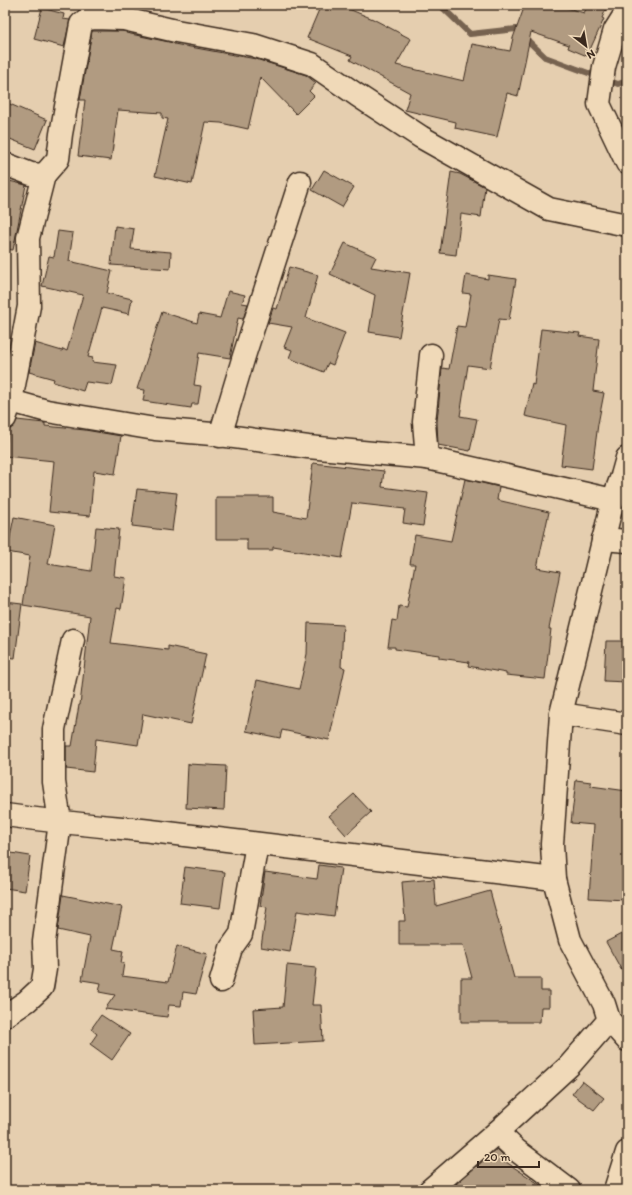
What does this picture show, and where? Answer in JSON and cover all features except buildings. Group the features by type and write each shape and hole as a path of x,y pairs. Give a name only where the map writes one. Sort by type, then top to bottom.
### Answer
{"street":[{"path":"627,11 615,30 604,67 599,104 627,163"},
{"path":"613,500 427,458 308,447 155,429 47,411 8,409 29,306 28,238 44,175 58,159 80,24 87,19 124,19 176,31 253,45 312,64 356,95 421,137 549,209 627,225"},
{"path":"5,164 31,174 44,175"},
{"path":"220,436 300,182"},
{"path":"427,458 424,422 431,355"},
{"path":"627,458 613,500 603,539 562,714 552,844 554,879 570,940 604,1004 609,1020 627,1040"},
{"path":"603,539 627,541"},
{"path":"5,1016 27,1001 42,987 45,969 44,942 60,822 54,782 54,729 72,640"},
{"path":"562,714 627,724"},
{"path":"5,815 554,879"},
{"path":"221,982 231,948 241,934 256,844"},
{"path":"430,1190 497,1132 569,1066 609,1020"},
{"path":"497,1132 516,1150 569,1190"},
{"path":"615,1190 627,1152"}],"waterway":[{"path":"440,5 470,34 516,29 545,57 618,84 627,81"}]}
